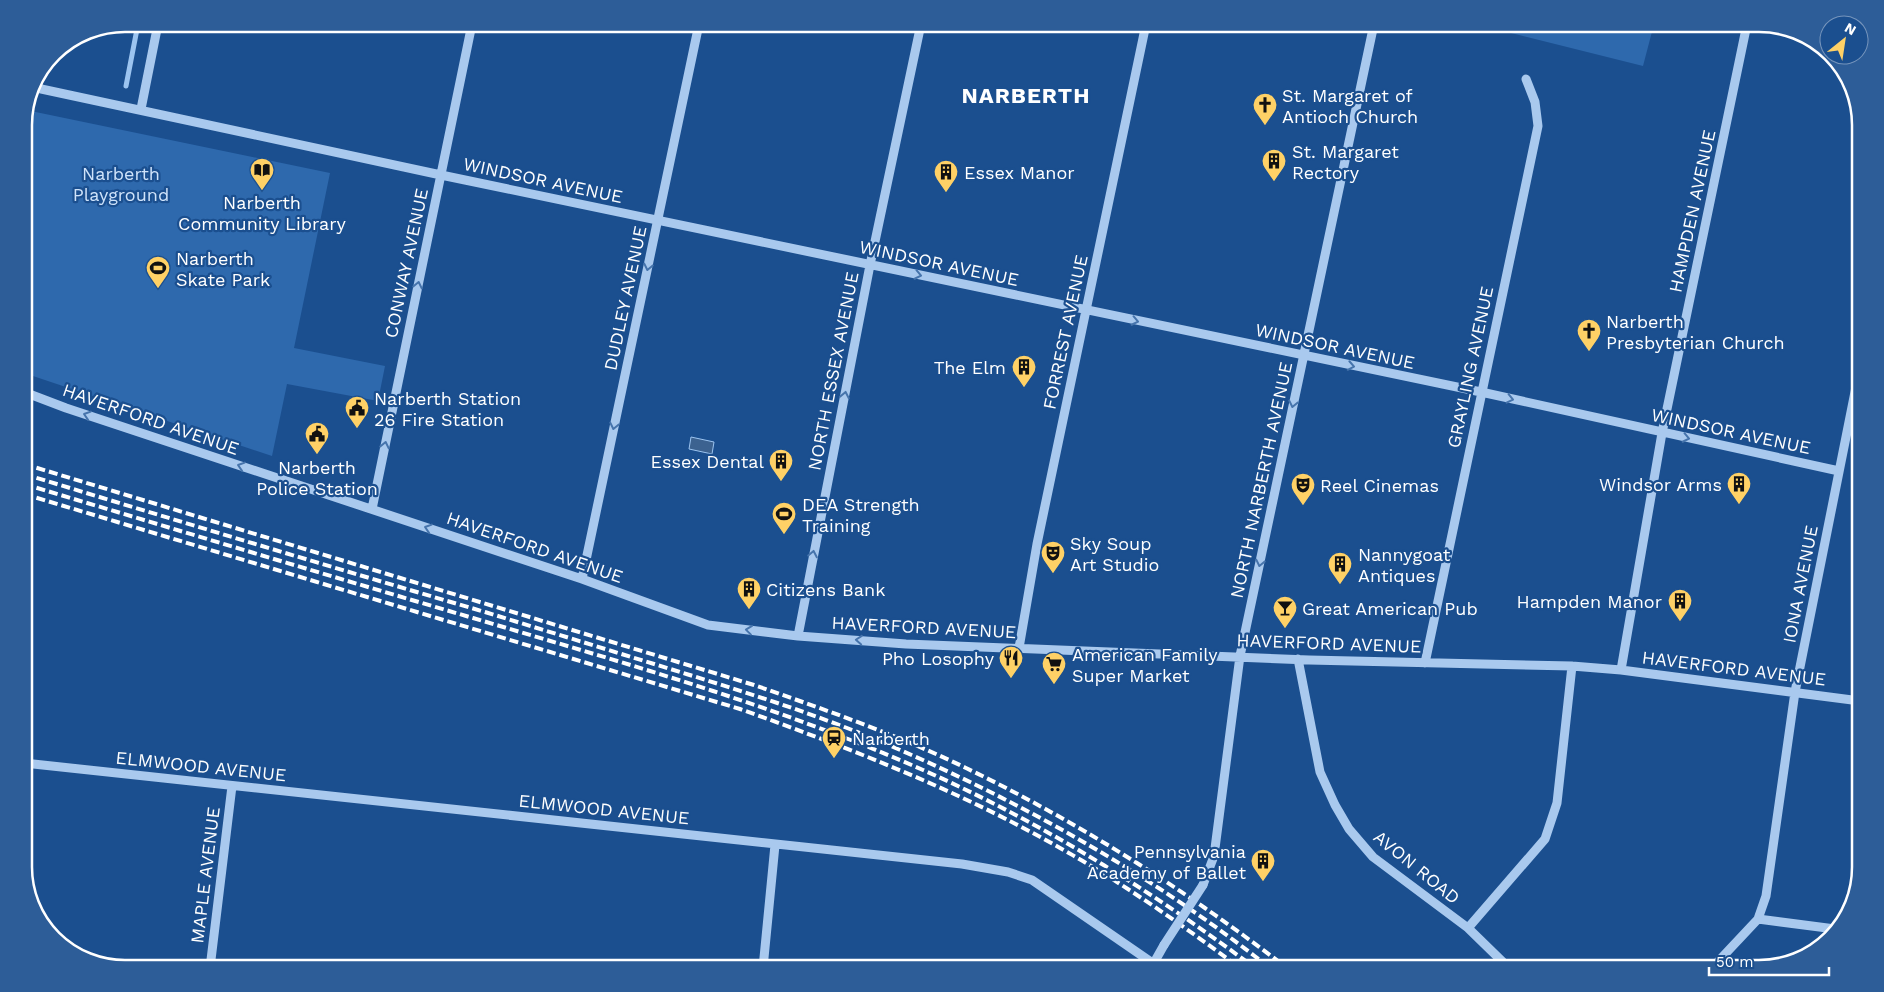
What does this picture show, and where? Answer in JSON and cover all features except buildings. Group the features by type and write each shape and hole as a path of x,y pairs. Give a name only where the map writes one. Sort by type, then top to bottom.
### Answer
{"street":[{"path":"141,109 156,32"},
{"name":"CONWAY AVENUE","path":"372,510 470,32"},
{"name":"DUDLEY AVENUE","path":"582,579 697,32"},
{"name":"NORTH ESSEX AVENUE","path":"798,636 870,265 919,32"},
{"name":"FORREST AVENUE","path":"1019,648 1037,544 1144,32"},
{"name":"NORTH NARBERTH AVENUE","path":"1155,960 1203,885 1214,856 1240,656 1372,32"},
{"name":"HAMPDEN AVENUE","path":"1621,670 1662,433 1745,32"},
{"name":"GRAYLING AVENUE","path":"1424,663 1538,126 1535,102 1526,80"},
{"name":"WINDSOR AVENUE","path":"40,89 141,109 441,176 1481,392 1662,433 1839,470"},
{"name":"HAVERFORD AVENUE","path":"33,395 582,579 708,625 798,636 906,644 1298,659 1572,666 1621,670 1852,700"},
{"name":"IONA AVENUE","path":"1719,960 1758,918 1766,896 1795,692 1839,470 1851,417"},
{"name":"AVON ROAD","path":"1298,659 1320,772 1335,805 1349,829 1373,857 1468,928 1501,960"},
{"path":"1468,928 1544,839 1557,803 1572,666"},
{"name":"ELMWOOD AVENUE","path":"33,764 962,864 1008,872 1032,880 1144,960"},
{"name":"MAPLE AVENUE","path":"211,960 232,786"},
{"path":"764,960 775,845"},
{"path":"1758,918 1828,928"}],"green space":[{"path":"1507,32 1652,32 1643,66"},
{"name":"Narberth Playground","path":"33,112 330,173 294,348 385,366 378,401 287,384 272,456 33,376"}],"shaded area":[{"path":"691,437 714,442 712,454 689,449"}],"waterway":[{"path":"126,86 136,32"}],"railway":[{"path":"33,467 754,685 888,734 966,768 1091,835 1172,885 1276,960"},
{"path":"33,477 680,672 786,706 865,735 991,792 1088,845 1181,903 1259,960"},
{"path":"33,487 644,669 757,706 868,747 967,790 1053,835 1136,885 1244,960"},
{"path":"33,497 740,709 822,739 943,789 1060,848 1107,875 1229,960"}],"place":[{"name":"St. Margaret of Antioch Church","path":"1265,126"},
{"name":"St. Margaret Rectory","path":"1274,182"},
{"name":"Narberth Community Library","path":"262,191"},
{"name":"Essex Manor","path":"946,193"},
{"name":"Narberth Skate Park","path":"158,289"},
{"name":"Narberth Presbyterian Church","path":"1589,352"},
{"name":"The Elm","path":"1024,388"},
{"name":"Narberth Station 26 Fire Station","path":"357,429"},
{"name":"Narberth Police Station","path":"317,455"},
{"name":"Essex Dental","path":"781,482"},
{"name":"Windsor Arms","path":"1739,505"},
{"name":"Reel Cinemas","path":"1303,506"},
{"name":"DEA Strength Training","path":"784,535"},
{"name":"Sky Soup Art Studio","path":"1053,574"},
{"name":"Nannygoat Antiques","path":"1340,585"},
{"name":"Citizens Bank","path":"749,610"},
{"name":"Hampden Manor","path":"1680,622"},
{"name":"Great American Pub","path":"1285,629"},
{"name":"Pho Losophy","path":"1011,679"},
{"name":"American Family Super Market","path":"1054,685"},
{"name":"Narberth","path":"834,759"},
{"name":"Pennsylvania Academy of Ballet","path":"1263,882"}],"district":[{"name":"NARBERTH","path":"1026,95"}]}
